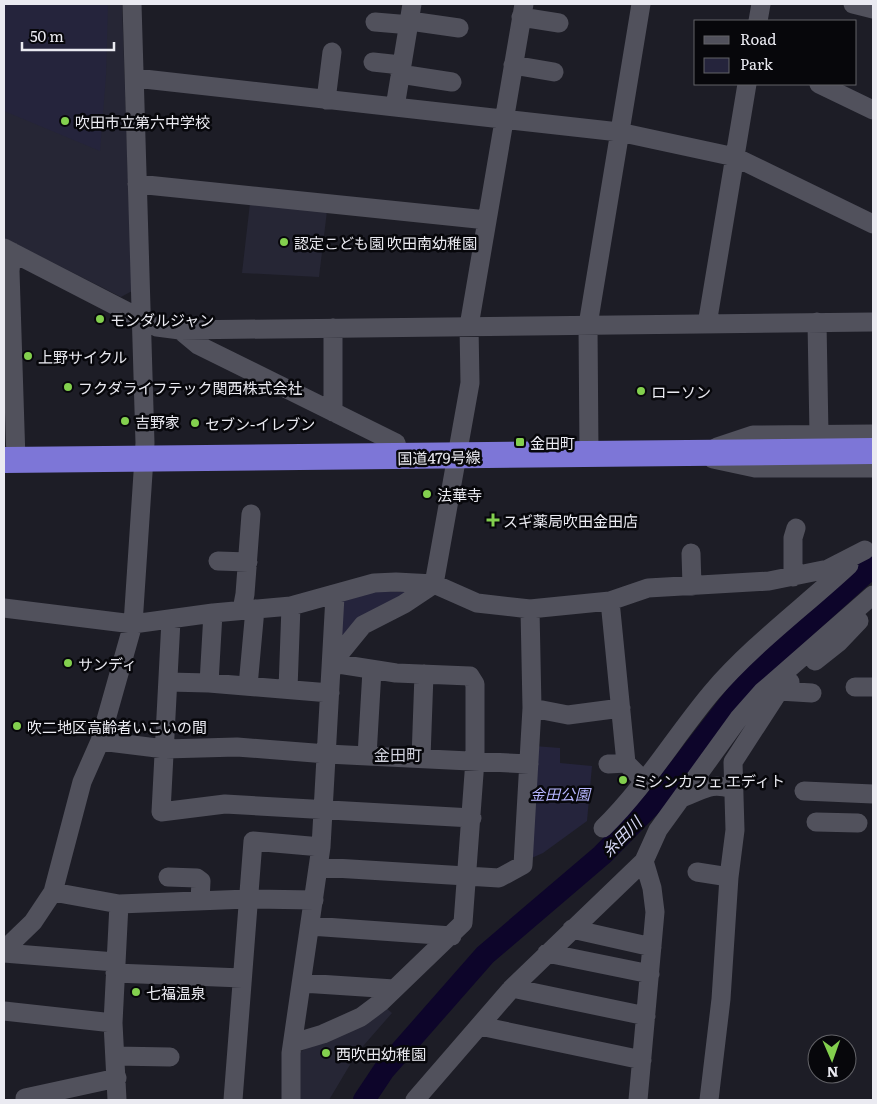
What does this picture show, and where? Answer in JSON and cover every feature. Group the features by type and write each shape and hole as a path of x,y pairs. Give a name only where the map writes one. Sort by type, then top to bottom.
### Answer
{"highway":[{"name":"国道479号線","path":"10,460 873,451"}],"street":[{"path":"4,952 33,922 53,892 82,782 100,741 133,624 144,459 132,4"},
{"path":"395,107 412,4"},
{"path":"589,454 588,325 641,4"},
{"path":"758,20 761,4"},
{"path":"853,4 873,9"},
{"path":"332,663 363,625 404,604 434,584 470,383 469,326 523,10 559,23"},
{"path":"375,22 459,28"},
{"path":"326,100 332,52"},
{"path":"373,62 452,82"},
{"path":"513,65 554,72"},
{"path":"135,78 619,132 735,157 873,224"},
{"path":"707,324 747,85"},
{"path":"821,85 873,110"},
{"path":"137,184 487,220"},
{"path":"10,460 8,250 157,327 180,330 873,322"},
{"path":"817,322 819,435"},
{"path":"332,328 333,412"},
{"path":"180,330 198,345 396,443 400,457"},
{"path":"699,453 753,435 873,434"},
{"path":"699,453 719,462 755,468 873,468"},
{"path":"248,686 248,562 251,514"},
{"path":"793,577 793,538 796,528"},
{"path":"4,608 133,624 248,609 291,606 335,596 374,583 434,584 477,602 530,609 610,601 648,588 769,582 828,569 869,546"},
{"path":"603,828 623,809 712,692 741,662 869,546"},
{"path":"691,553 692,586"},
{"path":"218,561 248,562"},
{"path":"415,1100 512,988 644,861 658,830 739,718 762,692 873,595"},
{"path":"291,1100 293,1043 321,847 335,596"},
{"path":"610,601 621,708 617,764 644,781"},
{"path":"288,689 291,606"},
{"path":"709,1100 721,999 729,877 735,830 732,762 779,691 839,642 873,606"},
{"path":"318,868 499,878 523,865 532,708 530,609"},
{"path":"209,683 213,613"},
{"path":"171,620 161,812 225,804 472,818"},
{"path":"293,1043 324,1034 361,1017 452,936 463,923 475,760 475,684 470,676 372,670 332,663"},
{"path":"367,756 372,670"},
{"path":"421,758 424,674"},
{"path":"168,682 209,683 330,693"},
{"path":"779,691 812,693"},
{"path":"532,708 568,715 621,708"},
{"path":"100,741 165,749 237,747 326,754 529,764"},
{"path":"683,797 706,786 722,786 732,789"},
{"path":"804,791 873,794"},
{"path":"833,792 825,822 858,823"},
{"path":"233,1100 253,841 321,847"},
{"path":"638,1100 654,912 652,888 644,861"},
{"path":"697,872 729,877"},
{"path":"168,877 197,878 201,881 200,901"},
{"path":"53,892 119,904 248,899 314,900"},
{"path":"117,1100 113,1023 119,904"},
{"path":"310,926 452,936"},
{"path":"572,929 652,947"},
{"path":"4,952 115,967 242,978"},
{"path":"547,953 650,974"},
{"path":"302,983 394,989"},
{"path":"512,988 646,1016"},
{"path":"4,1011 113,1023"},
{"path":"480,1026 642,1060"},
{"path":"115,1056 170,1057"},
{"path":"25,1100 25,1098 117,1078"}],"shaded area":[{"name":"吹田市立第六中学校","path":"4,4 122,4 132,291 121,297 4,238"},
{"name":"認定こども園 吹田南幼稚園","path":"250,203 327,211 319,277 242,273"},
{"name":"西吹田幼稚園","path":"384,1006 392,1013 357,1053 329,1100 296,1100 296,1054"}],"green space":[{"path":"4,4 108,4 106,75 100,151 4,111"},
{"path":"374,591 415,592 339,646 342,601"},
{"name":"金田公園","path":"534,746 560,748 560,763 592,766 587,821 543,853 527,860"}],"waterway":[{"name":"糸田川","path":"364,1100 384,1070 485,955 602,855 653,803 737,694 771,658 873,566"}],"place":[{"name":"吹田市立第六中学校","path":"65,121"},
{"name":"認定こども園 吹田南幼稚園","path":"284,242"},
{"name":"モンダルジャン","path":"100,319"},
{"name":"上野サイクル","path":"28,356"},
{"name":"フクダライフテック関西株式会社","path":"68,387"},
{"name":"ローソン","path":"641,391"},
{"name":"吉野家","path":"125,421"},
{"name":"セブン-イレブン","path":"195,423"},
{"name":"金田町","path":"520,442"},
{"name":"法華寺","path":"427,494"},
{"name":"スギ薬局吹田金田店","path":"493,520"},
{"name":"サンディ","path":"68,663"},
{"name":"吹二地区高齢者いこいの間","path":"17,726"},
{"name":"ミシンカフェ エディト","path":"623,780"},
{"name":"七福温泉","path":"136,992"},
{"name":"西吹田幼稚園","path":"326,1053"}],"district":[{"name":"金田町","path":"398,754"}]}
